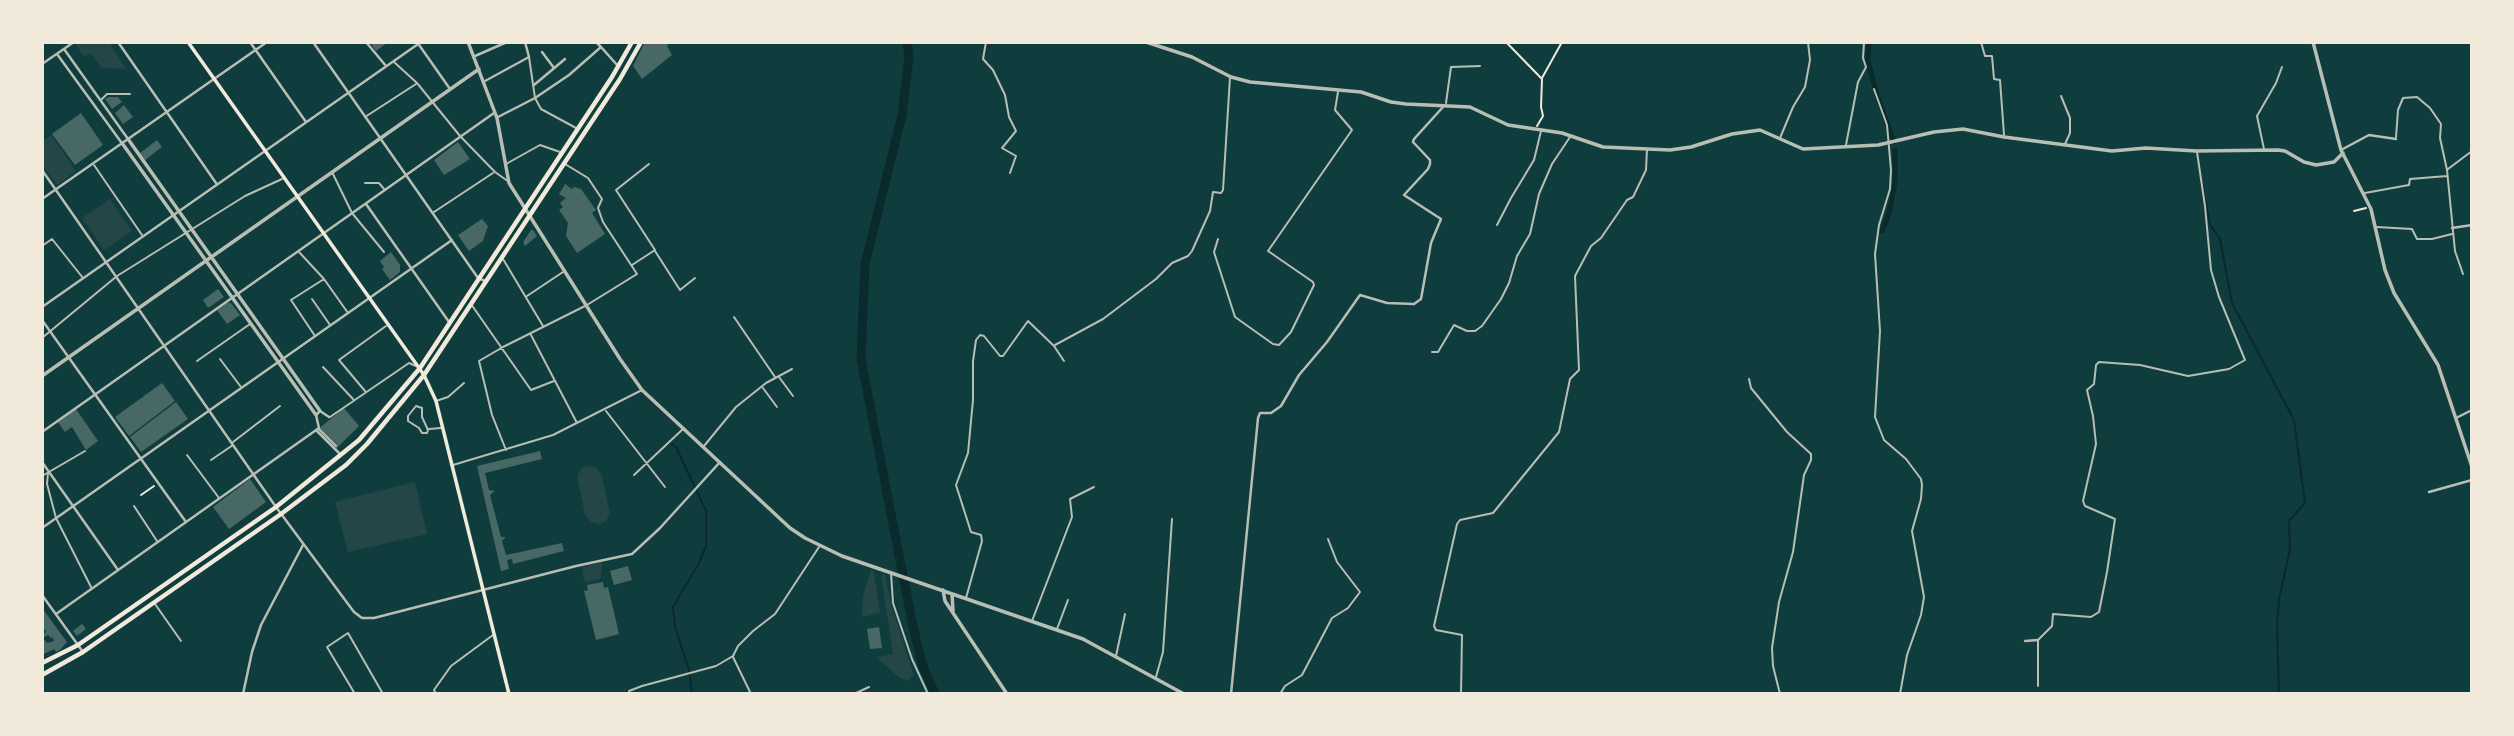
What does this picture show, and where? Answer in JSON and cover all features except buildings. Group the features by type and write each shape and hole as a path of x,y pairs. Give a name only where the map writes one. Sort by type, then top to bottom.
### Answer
{"main road":[{"path":"188,42 424,374 436,401 443,427 481,591 509,694"},
{"path":"42,663 78,645 276,507 342,456 380,418 420,368 632,42"},
{"path":"42,674 83,652 281,514 346,465 368,444 424,374 641,42"}],"street":[{"path":"42,64 74,42"},
{"path":"118,42 216,184"},
{"path":"250,42 306,122"},
{"path":"42,199 267,42"},
{"path":"313,42 478,278 485,281"},
{"path":"366,42 386,66"},
{"path":"468,42 498,118 509,183 642,390 790,528 820,546 1083,639 1184,694"},
{"path":"474,56 507,42"},
{"path":"525,42 535,98 541,109 577,129"},
{"path":"596,42 618,66"},
{"path":"986,42 983,59 993,70 1001,86 1009,117 1016,131 1002,148 1016,156 1010,173"},
{"path":"1146,42 1160,44 1205,62 1230,77 1250,82 1338,92 1362,92 1406,104 1471,107 1508,125 1542,130 1603,147 1670,150 1691,147 1748,130 1759,130 1803,149 1890,143 1934,131 1963,129 2112,151 2146,148 2285,151 2304,162 2316,165 2334,162 2342,152 2369,135 2396,139 2398,110 2403,98 2417,97 2430,108 2441,124 2440,138 2448,170 2455,251 2463,274"},
{"path":"1780,139 1793,107 1805,87 1810,60 1808,42"},
{"path":"1846,146 1858,82 1866,67 1863,58 1864,42"},
{"path":"1981,42 1985,56 1992,56 1994,79 2000,80 2004,137"},
{"path":"2313,42 2342,152 2365,193 2385,270 2395,293 2438,365 2472,467"},
{"path":"42,307 419,43 450,89"},
{"path":"498,118 569,75 601,47"},
{"path":"64,49 320,411 329,417 409,363 420,368"},
{"path":"542,52 554,68"},
{"path":"57,54 316,415 318,429 342,456"},
{"path":"484,81 529,57"},
{"path":"534,85 565,59"},
{"path":"393,61 417,83 460,136 509,183"},
{"path":"1231,694 1258,418 1260,413 1271,413 1278,409 1299,375 1327,342 1360,295 1387,303 1414,304 1421,299 1431,243 1441,219 1404,195 1430,164 1430,160 1413,142 1446,104 1451,67 1480,66"},
{"path":"2264,150 2257,116 2282,67"},
{"path":"42,376 479,69"},
{"path":"1054,345 1103,319 1156,279 1172,262 1188,256 1192,251 1210,211 1213,192 1223,190 1230,77"},
{"path":"365,117 417,83"},
{"path":"1874,89 1887,125 1890,143 1890,189 1879,225 1875,254 1880,331 1874,408 1878,429 1884,440 1906,459 1921,479 1921,499 1912,531 1924,597 1921,615 1907,655 1900,694"},
{"path":"1218,239 1214,252 1228,290 1233,314 1238,321 1273,344 1279,345 1291,332 1314,285 1268,251 1352,130 1335,110 1338,92"},
{"path":"91,100 107,94 130,94"},
{"path":"2061,96 2070,118 2070,133 2064,145"},
{"path":"42,432 495,111"},
{"path":"1497,225 1534,160 1542,130"},
{"path":"1432,352 1438,352 1454,325 1467,331 1475,331 1482,326 1501,299 1517,256 1530,234 1539,194 1552,164 1570,137"},
{"path":"505,165 540,145 561,152"},
{"path":"1461,694 1462,635 1436,630 1434,626 1457,524 1460,520 1493,513 1559,432 1570,379 1579,370 1575,276 1591,246 1601,238 1627,200 1633,197 1646,170 1647,149"},
{"path":"2025,641 2038,640 2052,626 2053,614 2091,617 2099,612 2115,519 2085,506 2083,501 2096,444 2087,390 2094,384 2096,365 2099,362 2140,365 2188,376 2230,369 2245,360 2211,270 2196,151"},
{"path":"2448,170 2472,151"},
{"path":"506,450 492,415 479,361 587,305 637,274 603,222 598,208 601,199 588,178 563,163"},
{"path":"94,164 143,236"},
{"path":"649,164 616,190 680,290 695,278"},
{"path":"42,170 303,545 354,612 362,618 374,618 632,554 660,528 720,462"},
{"path":"332,171 352,213 384,252"},
{"path":"433,213 495,172"},
{"path":"2365,193 2409,185 2410,178 2448,176"},
{"path":"42,338 117,276 245,196 284,178"},
{"path":"365,183 379,183 385,189"},
{"path":"365,203 449,322"},
{"path":"2452,228 2472,225"},
{"path":"2375,227 2412,229 2417,239 2453,234"},
{"path":"42,247 52,239 83,278"},
{"path":"42,527 452,240"},
{"path":"631,266 655,250"},
{"path":"298,251 324,279 348,313"},
{"path":"501,257 544,327"},
{"path":"526,297 564,271"},
{"path":"315,336 291,300 324,279"},
{"path":"312,299 330,326"},
{"path":"471,303 531,390 554,381"},
{"path":"734,317 793,396"},
{"path":"42,320 186,522"},
{"path":"966,599 982,541 981,535 971,531 956,485 968,453 976,340 980,335 984,335 1000,356 1003,356 1028,321 1054,345 1064,360"},
{"path":"197,361 251,323"},
{"path":"365,392 339,360 388,324"},
{"path":"530,334 578,424"},
{"path":"220,359 241,388"},
{"path":"323,367 353,400"},
{"path":"703,446 736,407 792,369"},
{"path":"1749,379 1751,388 1787,432 1811,454 1804,475 1794,543 1779,602 1772,648 1780,694"},
{"path":"436,401 448,397 464,383"},
{"path":"762,387 777,407"},
{"path":"452,465 553,435 642,390"},
{"path":"415,406 422,408 427,428 424,434 408,421 408,416 415,406"},
{"path":"211,460 281,407"},
{"path":"605,409 665,487"},
{"path":"2456,418 2472,410"},
{"path":"316,415 320,411"},
{"path":"421,430 443,427"},
{"path":"634,475 684,428"},
{"path":"318,429 336,446"},
{"path":"56,614 318,429"},
{"path":"42,476 85,451"},
{"path":"187,455 219,498"},
{"path":"42,462 118,570"},
{"path":"48,471 47,484 56,518 92,589"},
{"path":"2429,492 2472,480"},
{"path":"1032,621 1072,517 1070,499 1094,487"},
{"path":"134,506 158,542"},
{"path":"1155,678 1163,652 1172,519"},
{"path":"1280,694 1285,686 1302,675 1332,618 1348,608 1360,593 1337,562 1328,539"},
{"path":"243,694 261,625 303,545"},
{"path":"630,694 629,691 642,686 716,666 733,656 738,646 753,631 775,614 820,546"},
{"path":"891,572 893,603 912,659 928,694"},
{"path":"943,590 945,601 1007,694"},
{"path":"952,594 953,613"},
{"path":"42,595 83,652"},
{"path":"1057,630 1068,600"},
{"path":"154,602 181,641"},
{"path":"1116,656 1125,614"},
{"path":"355,694 327,647 348,633 383,694"},
{"path":"436,694 434,690 451,666 494,635"},
{"path":"2038,640 2038,686"},
{"path":"733,656 751,694"},
{"path":"854,694 869,687"}],"path":[{"path":"1506,42 1542,79"},
{"path":"1535,130 1543,116 1542,79 1562,42"},
{"path":"2354,211 2370,207"},
{"path":"141,495 158,483"}],"shaded area":[{"path":"81,42 109,42 126,69 102,68 91,54 84,56 76,45"},
{"path":"51,135 76,171 57,185 42,165 42,141"},
{"path":"110,199 132,231 104,250 82,218"},
{"path":"586,466 596,467 602,476 610,514 605,522 600,524 591,522 585,515 577,476"},
{"path":"415,482 427,534 348,552 335,502"},
{"path":"603,562 600,579 588,582 584,580 582,567"},
{"path":"871,570 874,572 880,613 862,617 863,596"},
{"path":"883,574 914,675 908,681 899,677 876,657 893,654 881,576"}],"waterway":[{"path":"907,42 909,57 902,115 865,264 861,359 912,622 922,664 935,694"},
{"path":"1869,42 1868,61 1894,142"},
{"path":"1882,231 1889,214 1895,182 1895,150"},
{"path":"2202,183 2210,225 2220,239 2232,303 2294,420 2305,503 2289,521 2290,548 2277,624 2279,694"},
{"path":"670,443 676,447 706,511 706,546 673,607 675,627 689,670 692,694"}]}
